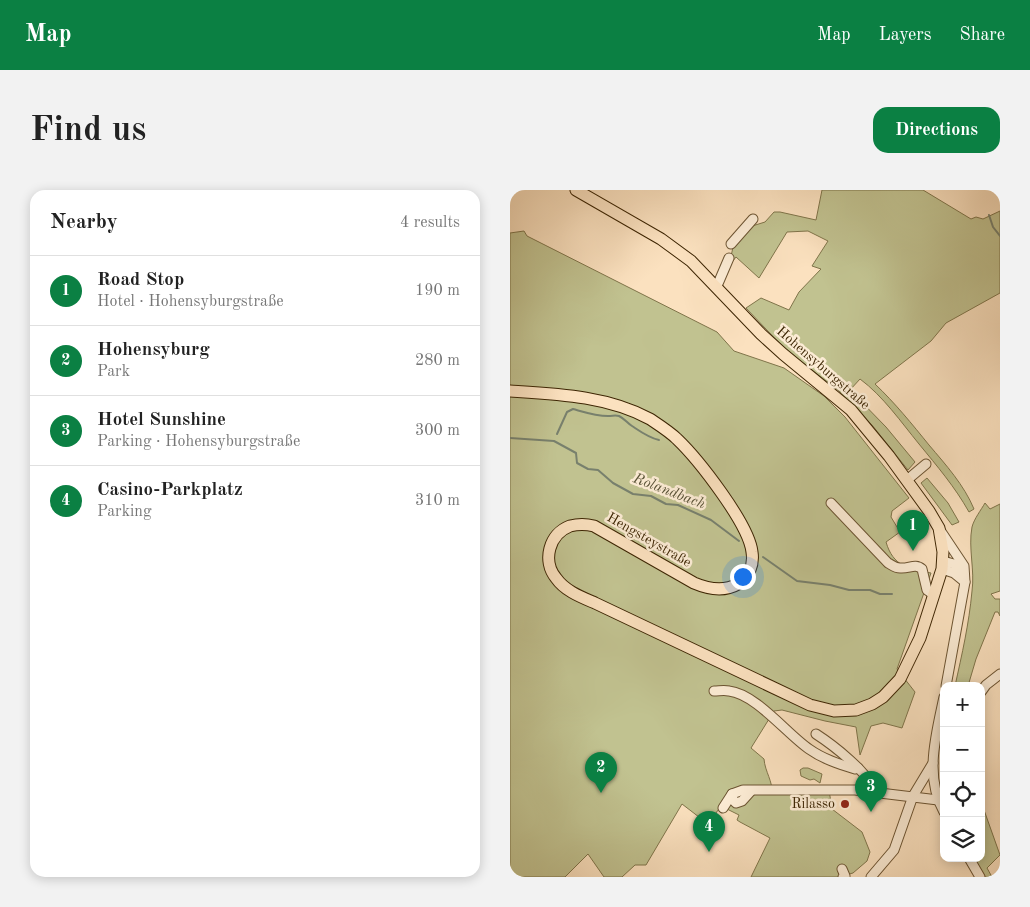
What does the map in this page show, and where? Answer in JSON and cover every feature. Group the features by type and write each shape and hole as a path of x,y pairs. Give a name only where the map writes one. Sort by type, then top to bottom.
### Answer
{"main road":[{"name":"Hohensyburgstraße","path":"576,190 661,239 691,261 761,334 850,410 872,434 929,511 939,528 942,542 942,565 934,595 910,661"},
{"name":"Hengsteystraße","path":"510,391 613,404 652,420 676,438 699,462 722,494 743,529 752,552 751,568 744,580 730,588 710,588 694,583 594,526 576,525 568,527 555,538 548,554 552,573 564,587 595,604 810,705 834,711 856,710 872,704 883,697 900,679 910,661"}],"street":[{"path":"731,244 753,219"},
{"path":"717,286 728,258"},
{"path":"907,480 926,464"},
{"path":"831,503 888,563 902,568 920,567 927,590 934,595"},
{"path":"939,528 961,562 965,578 963,600 947,682"},
{"path":"942,565 958,566 965,578"},
{"path":"985,686 1000,674"},
{"path":"714,691 730,691 744,696 761,707 790,734 815,753 835,762 858,768"},
{"path":"816,734 858,768 871,782 873,792"},
{"path":"871,877 894,850 913,796 933,764 940,740"},
{"path":"933,764 933,781 940,804"},
{"path":"724,808 732,794 751,790 873,792 938,800"},
{"path":"971,862 980,877"}],"green space":[{"path":"822,190 923,190 971,219 976,217 983,219 1000,211 1000,293 946,323 931,341 875,384 903,414 954,476 974,509 969,512 939,469 876,393 860,379 850,390 886,427 915,462 908,470 872,425 839,391 785,349 746,308 761,298 789,310 799,292 821,269 812,266 828,241 808,231 787,232 759,278 736,257 729,266 733,247 749,227 765,222 774,212 816,220"},
{"path":"524,231 527,236 717,332 734,351 784,368 824,396 845,417 909,498 892,511 891,517 900,532 886,542 893,556 902,565 931,573 897,669 915,692 902,728 883,723 871,726 860,755 856,727 782,710 774,711 751,748 764,759 772,794 829,790 832,809 862,832 870,852 867,861 853,873 838,877 751,877 770,838 740,822 737,820 739,815 721,806 708,824 682,804 646,865 635,865 622,877 604,877 588,854 565,877 510,877 510,233"},
{"path":"927,478 948,503 959,522 952,525 921,483"},
{"path":"985,503 990,509 1000,504 1000,591 991,594 995,599 1000,599 1000,616 998,612 995,612 976,659 969,682 956,682 971,603 973,575 971,535 976,518"},
{"path":"808,768 822,774 820,783 814,779 810,780 801,776 800,770"},
{"path":"985,813 1000,855 987,868 992,877 980,877 971,862 985,862"}],"waterway":[{"path":"989,215 993,227 1000,236"},
{"path":"557,434 567,412 573,409 590,414 619,416 630,425 659,440"},
{"name":"Rolandbach","path":"510,438 554,441 576,453 577,463 588,469 598,470 613,483 633,494 651,496 666,504 678,505 711,520 739,541"},
{"name":"Rolandbach","path":"763,557 797,581 830,585 849,590 870,590 880,594 892,594"}],"place":[{"name":"Road Stop","path":"913,551"},
{"name":"Hohensyburg","path":"601,793"},
{"name":"Rilasso","path":"845,804"},
{"name":"Hotel Sunshine","path":"871,812"},
{"name":"Casino-Parkplatz","path":"709,852"}]}
